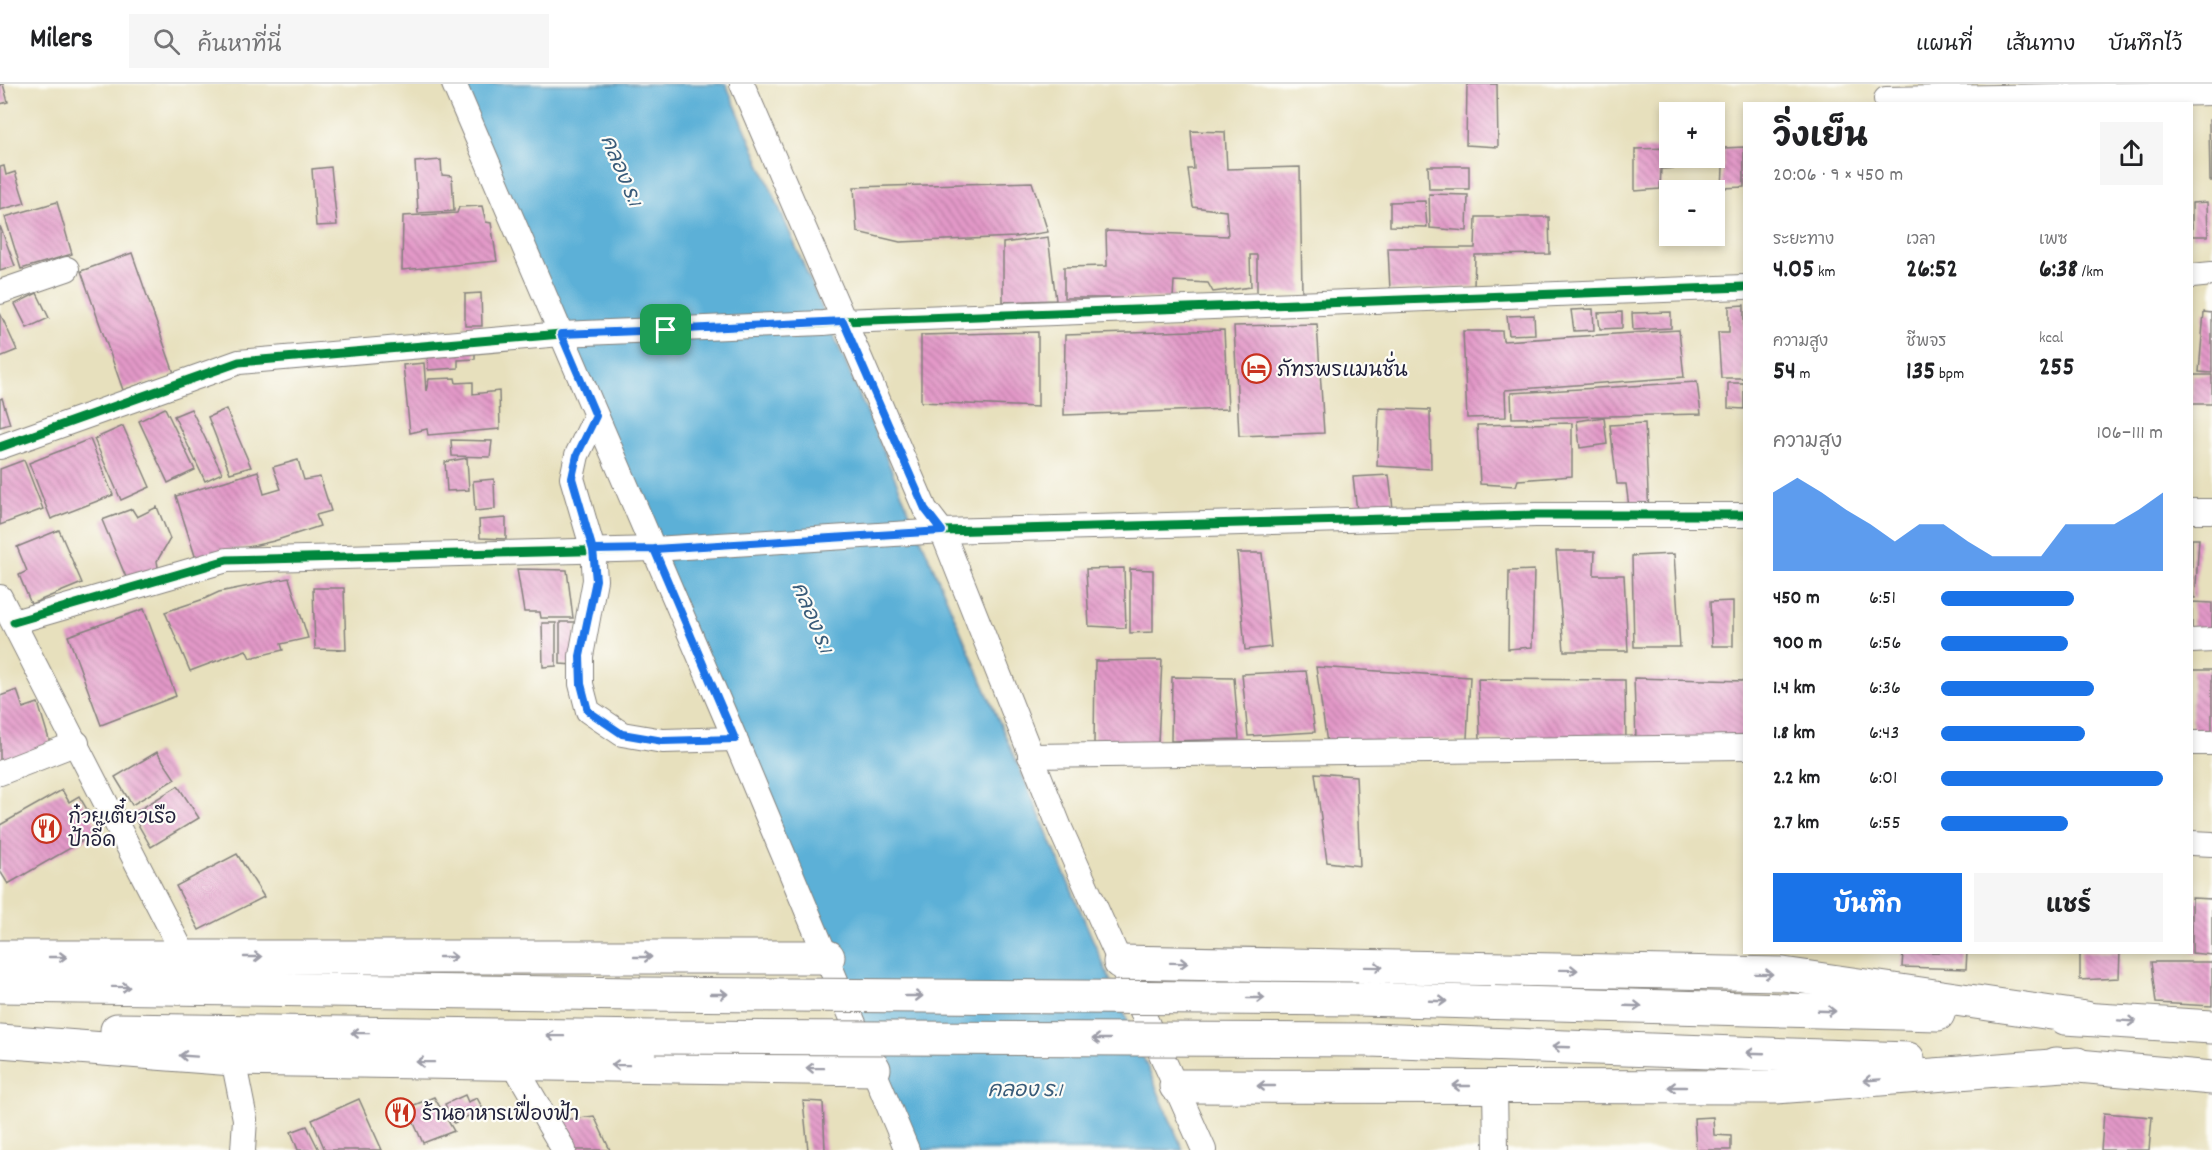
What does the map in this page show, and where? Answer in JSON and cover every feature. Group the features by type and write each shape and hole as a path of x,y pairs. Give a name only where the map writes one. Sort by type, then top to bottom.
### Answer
{"main road":[{"path":"0,957 828,957"},
{"path":"1120,962 1783,974 2086,1018"},
{"path":"0,986 639,994 1358,999 2086,1018 2212,1027"},
{"path":"1,1039 655,1037 1370,1040 2077,1064 2212,1078"},
{"path":"1,1039 233,1059 874,1069"},
{"path":"1176,1086 1776,1087 2077,1064"}],"street":[{"path":"453,84 828,957 907,1150"},
{"path":"742,84 833,322 925,509 942,531 1030,756 1204,1150"},
{"path":"1886,96 2212,93"},
{"path":"0,292 67,268"},
{"path":"2193,276 2212,274"},
{"path":"0,447 239,362 561,334 1743,287"},
{"path":"596,416 577,455 572,478 593,550 596,580 580,656 581,684 588,711 622,734 663,741 735,739"},
{"path":"2193,511 2212,511"},
{"path":"14,622 227,560 654,549 942,531 1536,515 1743,515"},
{"path":"0,597 185,957"},
{"path":"2193,640 2212,640"},
{"path":"0,773 77,743"},
{"path":"2193,743 2212,743"},
{"path":"1030,756 1743,747"},
{"path":"2193,843 2212,844"},
{"path":"233,1059 245,1119 243,1150"},
{"path":"513,1063 564,1150"},
{"path":"1495,1086 1497,1150"}],"water":[{"name":"คลอง ร.1","path":"460,84 726,84 1183,1150 914,1150"}],"building":[{"path":"0,84 3,84 8,102 0,104"},
{"path":"1467,84 1497,84 1498,147 1466,145"},
{"path":"2209,120 2212,120 2212,181 2210,181"},
{"path":"1191,131 1225,132 1227,169 1300,167 1302,293 1257,293 1257,255 1250,255 1251,287 1213,292 1208,283 1174,281 1173,298 1064,298 1064,267 1107,266 1106,231 1228,236 1226,211 1193,207 1188,169 1194,169"},
{"path":"1743,147 1743,187 1725,188 1725,180 1722,180 1725,148"},
{"path":"1659,148 1659,168 1677,168 1661,169 1659,189 1635,191 1635,149"},
{"path":"441,160 442,175 452,176 454,211 418,213 415,162"},
{"path":"4,166 6,175 15,172 25,203 0,210 0,167"},
{"path":"1428,166 1469,166 1469,189 1429,189"},
{"path":"331,167 337,225 316,226 312,169"},
{"path":"1032,182 1048,232 1015,237 900,242 857,232 854,187"},
{"path":"1429,194 1468,195 1467,231 1430,228"},
{"path":"1425,201 1427,227 1390,226 1390,202"},
{"path":"57,202 72,254 21,269 5,217"},
{"path":"2207,202 2208,236 2193,236 2193,203"},
{"path":"482,206 486,222 491,223 497,261 402,270 403,216 457,213 459,207"},
{"path":"1476,217 1549,217 1550,254 1475,255 1474,287 1390,290 1388,248 1475,248"},
{"path":"0,226 15,266 0,271"},
{"path":"1048,237 1056,300 1003,302 1003,243"},
{"path":"132,253 174,373 123,390 81,271"},
{"path":"37,293 49,318 27,328 15,304"},
{"path":"481,293 482,326 465,326 465,294"},
{"path":"1743,305 1743,378 1721,378 1718,332 1729,332 1729,306"},
{"path":"1593,309 1594,330 1574,331 1571,310"},
{"path":"1622,312 1622,328 1600,329 1598,313"},
{"path":"1671,312 1671,328 1633,330 1632,313"},
{"path":"2204,312 2212,313 2212,373 2199,372"},
{"path":"0,313 17,350 0,357"},
{"path":"1534,315 1535,334 1509,335 1507,316"},
{"path":"1317,324 1324,433 1239,436 1234,326"},
{"path":"1224,330 1228,409 1064,415 1065,335"},
{"path":"1679,330 1684,377 1505,390 1506,417 1467,418 1463,331 1502,331 1503,341"},
{"path":"1038,332 1038,407 921,402 921,335"},
{"path":"475,348 475,359 458,360 458,368 428,370 427,353"},
{"path":"424,363 426,391 429,379 455,378 456,383 473,382 473,394 499,391 500,429 428,435 427,429 410,433 403,365"},
{"path":"2193,375 2212,375 2212,404 2193,404"},
{"path":"1697,382 1701,414 1512,418 1511,393"},
{"path":"1728,383 1743,383 1743,409 1728,408"},
{"path":"2,398 10,424 0,427 0,399"},
{"path":"165,408 195,470 168,483 139,421"},
{"path":"1379,408 1430,410 1431,469 1377,466"},
{"path":"191,409 222,473 205,481 174,416"},
{"path":"226,409 251,467 230,473 208,417"},
{"path":"1604,417 1607,444 1580,448 1577,421"},
{"path":"1572,423 1572,476 1518,480 1516,486 1480,484 1477,425"},
{"path":"1645,423 1649,516 1630,515 1626,484 1617,484 1610,425"},
{"path":"123,426 150,487 121,500 94,439"},
{"path":"90,439 113,495 51,519 29,463"},
{"path":"451,440 492,441 490,457 452,456"},
{"path":"467,458 469,490 447,491 445,462"},
{"path":"24,460 43,509 0,525 0,469"},
{"path":"298,460 304,480 320,477 331,511 316,515 320,526 274,541 196,559 176,496 258,471 264,494 281,489 273,467"},
{"path":"1389,475 1394,517 1358,519 1353,477"},
{"path":"494,479 495,509 475,511 473,481"},
{"path":"157,507 170,539 157,561 159,573 128,582 102,520 132,509 137,517"},
{"path":"506,518 506,539 480,538 479,520"},
{"path":"59,530 82,583 31,604 19,575 27,571 17,547"},
{"path":"2193,539 2199,539 2195,598 2193,598"},
{"path":"1556,551 1595,551 1594,575 1624,575 1628,651 1564,651"},
{"path":"1237,553 1262,553 1271,647 1245,650"},
{"path":"1674,554 1680,647 1634,647 1632,556"},
{"path":"1124,568 1126,628 1089,626 1086,569"},
{"path":"517,569 567,570 573,618 541,618 540,612 524,612"},
{"path":"1130,569 1153,570 1153,632 1130,633"},
{"path":"1534,570 1532,647 1508,649 1509,571"},
{"path":"289,578 308,638 281,644 283,650 250,658 246,650 190,671 165,612 219,592"},
{"path":"313,588 344,588 346,650 315,649"},
{"path":"1733,601 1733,646 1712,646 1710,602"},
{"path":"2193,602 2212,603 2212,634 2193,634"},
{"path":"144,609 176,696 101,725 68,636"},
{"path":"560,622 576,622 574,665 560,664"},
{"path":"542,623 556,623 556,666 543,667"},
{"path":"1162,660 1158,743 1094,745 1095,661"},
{"path":"1316,667 1470,677 1467,739 1327,743"},
{"path":"2193,670 2212,670 2212,732 2193,733"},
{"path":"1306,671 1315,732 1248,736 1242,674"},
{"path":"1172,677 1234,678 1239,739 1171,741"},
{"path":"1634,678 1743,681 1743,741 1636,741"},
{"path":"1478,679 1625,680 1626,741 1480,739"},
{"path":"17,690 23,708 38,703 51,746 0,762 0,696"},
{"path":"157,752 175,779 132,805 115,777"},
{"path":"1315,773 1356,776 1360,866 1327,862"},
{"path":"178,786 199,818 151,847 132,814"},
{"path":"62,790 69,802 79,796 100,831 8,884 0,871 0,825"},
{"path":"237,854 264,897 199,930 176,886"},
{"path":"2193,898 2212,899 2212,955 2193,953"},
{"path":"1903,954 1967,954 1966,969 1902,967"},
{"path":"2080,954 2120,954 2119,978 2080,980"},
{"path":"2151,962 2212,962 2212,1006 2156,1003"},
{"path":"465,1095 468,1102 477,1098 483,1109 454,1123 445,1104"},
{"path":"434,1097 454,1131 423,1143 407,1108"},
{"path":"359,1099 382,1150 325,1150 312,1120"},
{"path":"803,1101 823,1102 825,1150 808,1150"},
{"path":"2104,1113 2152,1117 2149,1150 2101,1150"},
{"path":"594,1116 610,1150 570,1150 554,1121"},
{"path":"1713,1117 1714,1135 1731,1136 1731,1150 1696,1150 1694,1118"},
{"path":"307,1126 319,1150 298,1150 291,1132"}],"cycle path":[{"path":"0,447 239,362 561,334 1743,287"},
{"path":"14,622 227,560 654,549 942,531 1536,515 1743,515"}],"place":[{"name":"ภัทรพรแมนชั่น","path":"1256,369"},
{"name":"ก๋วยเตี๋ยวเรือ ป้าอี๊ด","path":"47,828"},
{"name":"ร้านอาหารเฟื่องฟ้า","path":"401,1113"}],"route":[{"path":"666,330 561,334 596,416 577,455 572,478 593,550 654,549 735,739 663,741 622,734 588,711 581,684 580,656 596,580 593,550 654,549 942,531 925,509 843,321 666,330"}]}
